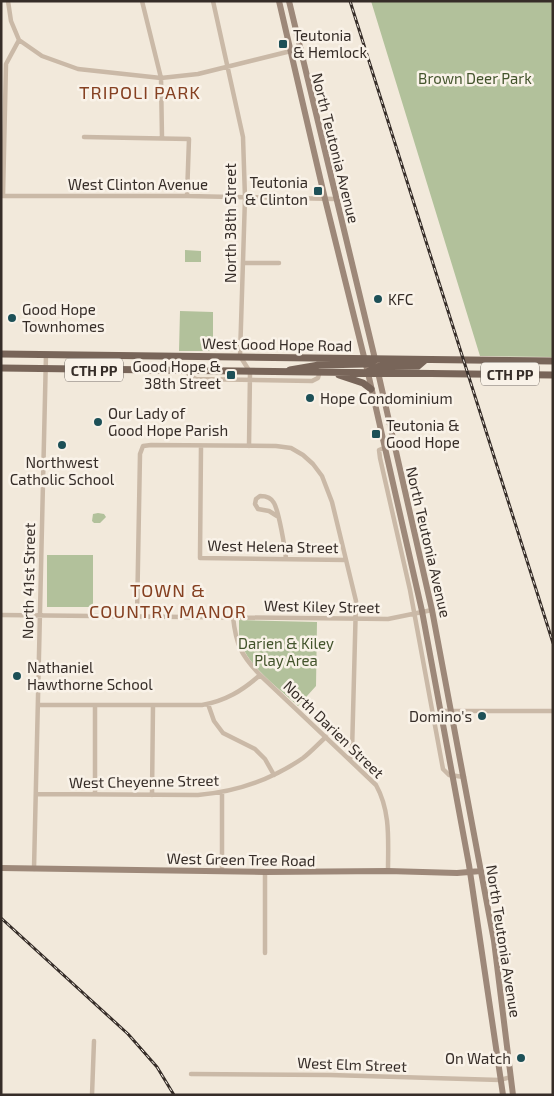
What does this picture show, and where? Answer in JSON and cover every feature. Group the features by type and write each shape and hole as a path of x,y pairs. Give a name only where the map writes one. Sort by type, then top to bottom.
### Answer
{"main road":[{"name":"North Teutonia Avenue","path":"279,1 324,199 368,373 381,449 422,611 454,776 503,1095"},
{"name":"North Teutonia Avenue","path":"289,1 375,359 432,610 494,941 513,1095"},
{"name":"West Good Hope Road","path":"1,354 240,356 319,368 331,372 368,373"},
{"path":"319,368 364,362 371,363 375,359"},
{"name":"CTH PP","path":"375,359 553,361"},
{"path":"368,373 384,366 418,366 426,360"},
{"name":"West Good Hope Road","path":"1,368 283,372 298,367 319,368"},
{"name":"CTH PP","path":"377,370 553,375"},
{"path":"331,372 363,382 371,389"},
{"name":"West Green Tree Road","path":"1,868 266,872 481,871"}],"street":[{"path":"8,1 11,22 19,40 42,56 78,69 161,78 198,74 299,49"},
{"path":"142,1 161,78 162,138"},
{"name":"North 38th Street","path":"213,1 243,137 245,198 240,356"},
{"path":"2,196 6,64 19,40"},
{"path":"84,137 188,139 187,196"},
{"name":"West Clinton Avenue","path":"2,196 187,196 336,199"},
{"path":"243,263 279,263"},
{"name":"North 41st Street","path":"34,869 46,354"},
{"path":"240,356 250,372 249,446"},
{"name":"West Good Hope Road","path":"186,371 196,379 312,381 319,368"},
{"path":"137,616 140,454 143,446 276,446 291,448 303,454 322,477 332,502 356,601 352,752 350,759"},
{"name":"West Helena Street","path":"201,446 200,558 346,560"},
{"name":"North Teutonia Avenue","path":"381,449 443,769 445,773 454,776"},
{"path":"277,516 269,511 258,509 255,504 256,499 260,496 267,496 274,502 277,516 286,559"},
{"name":"West Kiley Street","path":"1,615 388,619 432,610"},
{"name":"North Darien Street","path":"234,617 236,638 245,659 376,785 383,797 387,814 388,871"},
{"path":"38,705 190,706 208,704 228,698 244,689 260,675"},
{"path":"208,704 214,721 223,732 255,749 265,759 274,775"},
{"path":"95,705 95,794"},
{"path":"152,795 153,705"},
{"path":"441,711 553,712"},
{"name":"West Cheyenne Street","path":"36,794 198,795 222,793 248,786 274,775 304,757 326,737"},
{"path":"454,776 464,776"},
{"path":"222,793 222,871"},
{"path":"265,953 266,872"},
{"path":"92,1095 94,1041"},
{"name":"West Elm Street","path":"191,1074 500,1080 511,1077"}],"green space":[{"name":"Brown Deer Park","path":"371,1 553,1 553,357 480,356"},
{"path":"185,250 201,251 201,262 185,262"},
{"path":"180,311 213,312 213,351 179,351"},
{"path":"93,514 104,514 106,517 100,523 94,523 92,521"},
{"path":"47,555 93,555 93,607 47,607"},
{"name":"Darien & Kiley Play Area","path":"239,620 317,622 316,686 298,706 263,674 248,656 239,636"}],"railway":[{"path":"350,1 553,643"},
{"path":"1,918 128,1034 157,1067 174,1095"}],"place":[{"name":"Teutonia & Hemlock","path":"283,44"},
{"name":"Teutonia & Clinton","path":"318,191"},
{"name":"KFC","path":"378,299"},
{"name":"Good Hope Townhomes","path":"12,318"},
{"name":"Good Hope & 38th Street","path":"231,375"},
{"name":"Hope Condominium","path":"310,398"},
{"name":"Our Lady of Good Hope Parish","path":"98,422"},
{"name":"Teutonia & Good Hope","path":"376,434"},
{"name":"Northwest Catholic School","path":"62,445"},
{"name":"Nathaniel Hawthorne School","path":"17,676"},
{"name":"Domino's","path":"482,716"},
{"name":"On Watch","path":"521,1058"}],"district":[{"name":"TRIPOLI PARK","path":"140,92"},
{"name":"TOWN & COUNTRY MANOR","path":"168,600"}]}
